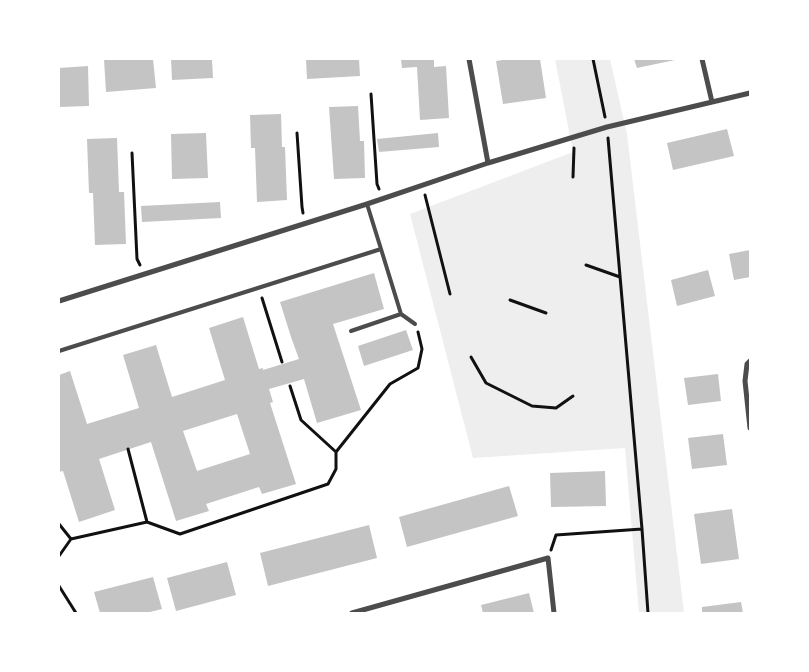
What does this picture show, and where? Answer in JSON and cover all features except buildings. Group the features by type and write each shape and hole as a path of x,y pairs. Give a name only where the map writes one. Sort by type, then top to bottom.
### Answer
{"street":[{"path":"469,59 488,164"},
{"path":"702,59 712,102"},
{"path":"59,301 607,127 750,93"},
{"path":"750,361 747,364 745,381 750,428"},
{"path":"352,613 548,558 554,613"}],"lane":[{"path":"367,204 401,314 415,324"},
{"path":"59,351 381,250"},
{"path":"351,331 401,314"}],"path":[{"path":"593,59 607,127 648,613"},
{"path":"371,94 377,184 382,199"},
{"path":"297,133 302,207 307,223"},
{"path":"573,177 574,137"},
{"path":"132,153 137,259 144,274"},
{"path":"423,185 450,294"},
{"path":"586,265 620,277"},
{"path":"259,288 282,362"},
{"path":"510,300 546,312"},
{"path":"59,556 71,539 147,522 180,534 328,484 336,469 336,452 390,384 418,368 422,349 415,324"},
{"path":"471,358 486,383 532,406 556,408 573,396"},
{"path":"290,386 301,420 336,452"},
{"path":"128,449 147,522"},
{"path":"59,525 71,539"},
{"path":"548,558 556,535 642,528"},
{"path":"59,586 76,613"}],"shaded area":[{"path":"555,59 610,59 627,134 684,613 639,613 625,448 473,458 410,214 573,152"}]}
